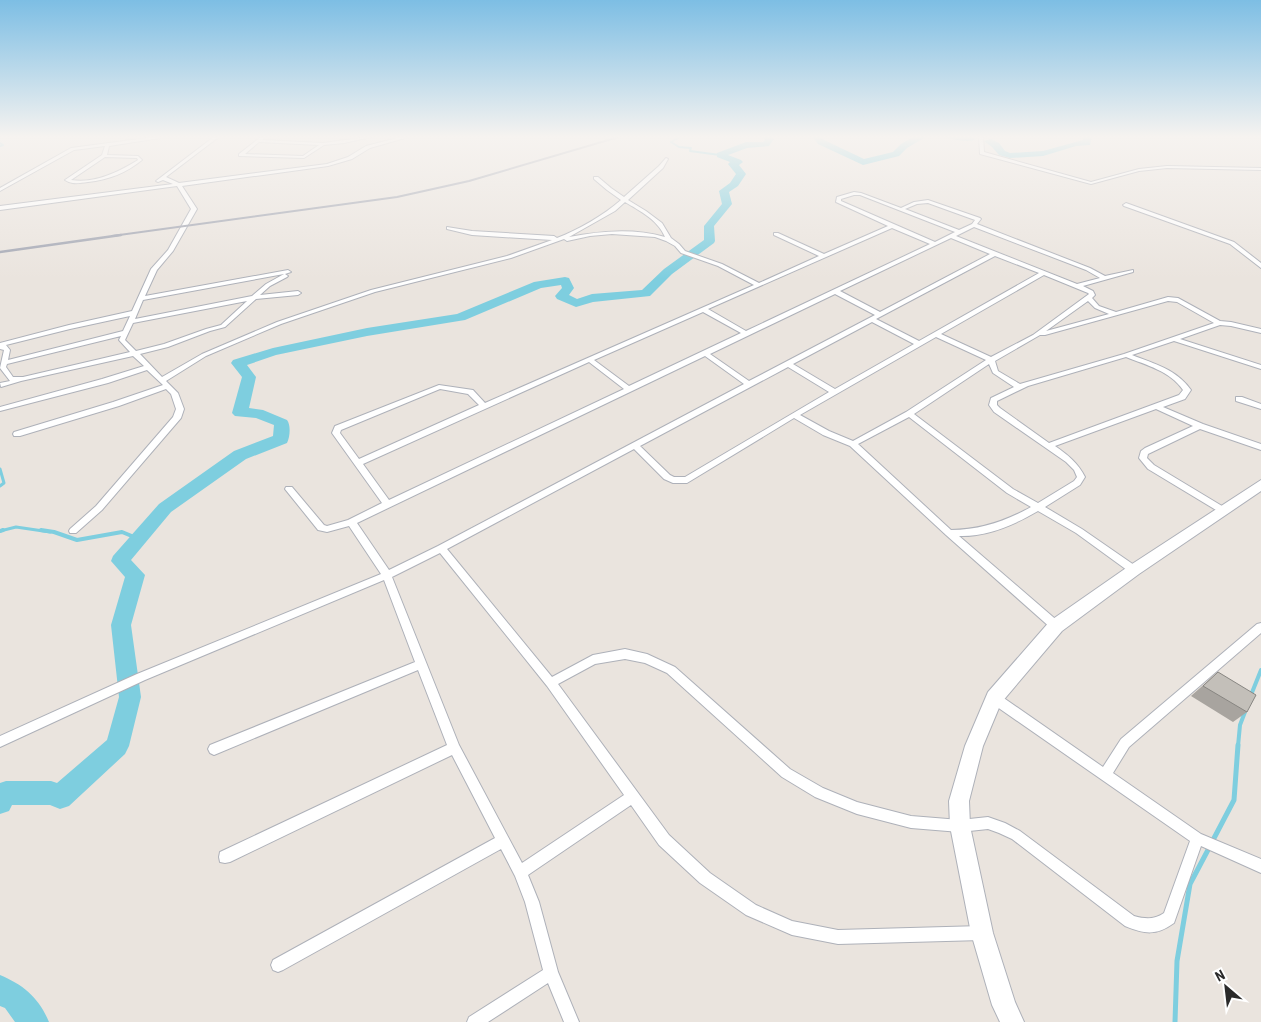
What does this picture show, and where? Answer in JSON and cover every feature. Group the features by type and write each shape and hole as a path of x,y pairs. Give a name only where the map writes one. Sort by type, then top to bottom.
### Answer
{"street":[{"path":"0,190 11,184"},
{"path":"152,184 140,190 125,193 10,207 0,208 9,207 19,206 38,204 47,202 140,190 190,184"},
{"path":"73,531 99,508 177,418 180,409 179,403 165,383 122,340 123,333 154,269 170,251 194,209 180,185 177,184"},
{"path":"602,184 660,224 669,238 680,246 683,252 720,265 757,284"},
{"path":"17,434 116,404 165,383 182,366 204,355 279,323 374,291 482,265 559,238 598,219 625,201 643,184"},
{"path":"933,243 843,205 838,200 859,193 959,232"},
{"path":"290,489 323,529 351,522 974,225 978,219 934,202 920,202 902,209"},
{"path":"1126,205 1232,243 1261,266"},
{"path":"974,225 1088,269 1104,278"},
{"path":"358,462 757,284 892,226"},
{"path":"448,228 472,233 570,239 590,234 629,233 661,237 673,241"},
{"path":"776,234 823,256"},
{"path":"853,444 909,414 991,360 1035,336 1089,299 1092,293 951,236"},
{"path":"0,742 110,693 141,677 387,575 635,446 787,363 994,254"},
{"path":"1077,286 1131,271"},
{"path":"635,446 666,477 672,480 687,480 794,415 1044,273"},
{"path":"0,385 166,346 223,326 246,307 252,298 286,274 140,299"},
{"path":"834,291 879,314"},
{"path":"128,322 252,298 298,293"},
{"path":"1035,336 1168,298 1178,300 1219,323 1231,324 1261,332"},
{"path":"1089,299 1097,307 1116,314"},
{"path":"703,309 745,333"},
{"path":"9,378 3,367 7,350 3,346 68,327 133,313"},
{"path":"871,319 920,344"},
{"path":"949,533 971,534 995,527 1037,508 1077,483 1081,477 1069,460 993,405 994,400 1018,386 1126,355 1219,323"},
{"path":"3,363 123,333"},
{"path":"937,335 991,360 995,372 1018,386"},
{"path":"1175,339 1261,367"},
{"path":"706,354 749,384"},
{"path":"1048,446 1182,397 1186,390 1185,386 1166,372 1126,355"},
{"path":"590,360 628,389"},
{"path":"787,363 835,392"},
{"path":"0,409 105,382 148,367"},
{"path":"0,385 9,378 23,379"},
{"path":"388,505 336,433 340,427 439,387 470,392 484,406"},
{"path":"1239,399 1261,407"},
{"path":"1157,407 1200,426 1261,447"},
{"path":"909,414 1010,490 1079,532 1134,570"},
{"path":"794,415 826,433 853,444 949,533 1056,626"},
{"path":"1200,426 1148,450 1143,458 1151,467 1224,511"},
{"path":"1012,1022 1004,1005 982,933 960,826 959,801 974,746 994,698 1056,626 1134,570 1261,485"},
{"path":"351,522 387,575 454,748 520,872 532,902 551,973 572,1022"},
{"path":"441,548 552,682 664,840 704,878 751,910 792,928 838,937 982,933"},
{"path":"1105,775 1125,743 1261,627"},
{"path":"552,682 593,660 625,654 647,659 670,670 786,772 819,793 857,808 911,822 960,826 988,823 1001,826 1016,835 1130,920 1143,926 1154,927 1169,918 1203,840"},
{"path":"214,749 421,664"},
{"path":"994,698 1203,840 1261,866"},
{"path":"224,857 454,748"},
{"path":"520,872 633,796"},
{"path":"278,965 503,840"},
{"path":"474,1022 551,973"}],"building":[{"path":"1218,672 1256,695 1247,712 1203,686"}],"waterway":[{"path":"0,802 6,793 51,793 60,797 117,746 130,697 121,625 135,575 120,561 165,508 240,455 281,439 282,423 258,413 240,413 249,377 238,363 273,352 367,332 460,317 538,285 565,281 568,288 561,296 576,303 592,298 646,293 668,272 710,241 709,226 727,204 724,191 735,184"},
{"path":"0,469 4,483 0,486"},
{"path":"3,530 0,531 16,527 50,532"},
{"path":"41,530 54,532 77,540 122,532 139,539"},
{"path":"1251,695 1261,670"},
{"path":"1238,746 1240,725 1245,712"},
{"path":"1212,842 1234,800 1238,745"},
{"path":"1175,1022 1177,961 1190,884 1209,848"},
{"path":"0,990 15,998 34,1022"}],"railway":[{"path":"112,236 397,197 457,184"},
{"path":"0,252 121,235"}]}
